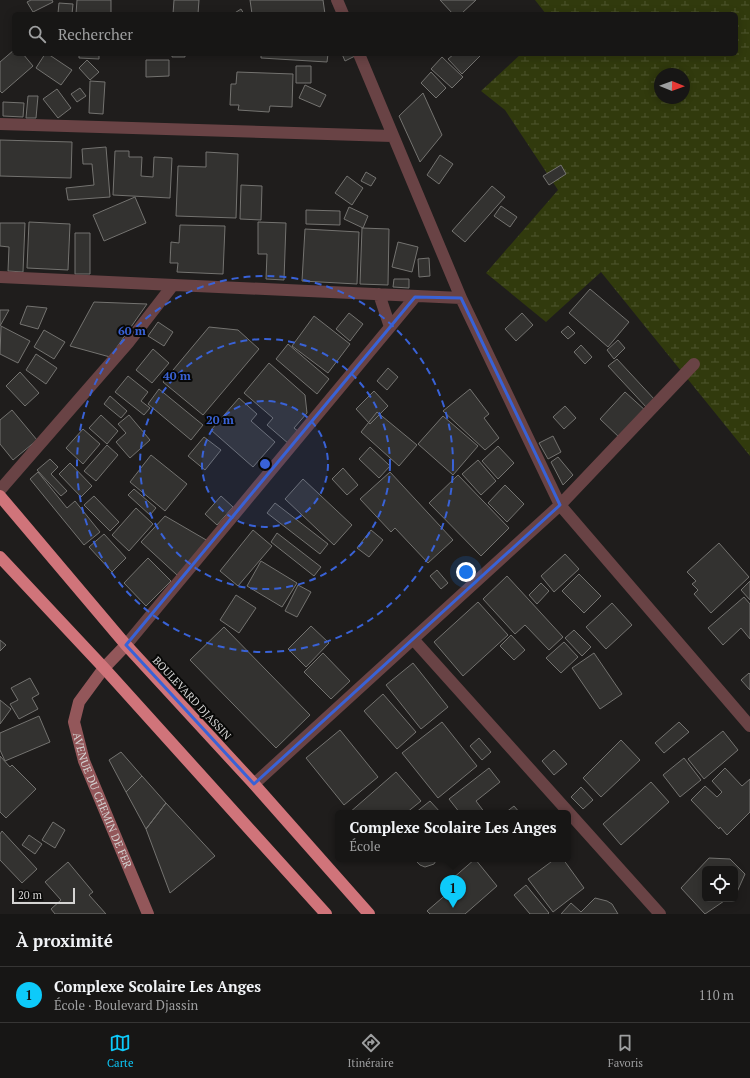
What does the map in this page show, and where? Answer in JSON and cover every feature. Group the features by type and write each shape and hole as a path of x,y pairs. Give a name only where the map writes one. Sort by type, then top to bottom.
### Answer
{"highway":[{"name":"BOULEVARD DJASSIN","path":"0,496 126,645 254,784 369,914"},
{"path":"0,557 104,668 326,914"}],"street":[{"path":"337,0 342,12"},
{"path":"360,56 461,298 560,505 750,726"},
{"path":"0,124 392,136"},
{"path":"0,277 461,298"},
{"path":"0,490 128,344 173,285"},
{"path":"378,294 390,327"},
{"path":"126,645 415,297"},
{"path":"254,784 560,505 694,364"},
{"path":"413,638 567,810"},
{"name":"AVENUE DU CHEMIN DE FER","path":"126,645 104,668 79,702 74,722 84,761 148,914"},
{"path":"571,815 660,914"}],"highlighted area":[{"path":"415,297 461,298 560,505 254,784 126,645"}],"green space":[{"path":"535,0 750,0 750,456 601,272 546,322 486,273 558,190 505,110 481,91 519,56 738,56 738,12 544,12"}],"building":[{"path":"31,0 52,0 53,2 33,12 27,2"},
{"path":"77,0 111,0 111,12 76,12"},
{"path":"174,0 199,0 198,12 173,12"},
{"path":"250,0 323,0 325,12 252,12"},
{"path":"440,0 476,0 463,12 451,12"},
{"path":"59,3 73,4 72,12 58,12"},
{"path":"12,52 12,56 25,56 33,66 2,93 0,91 0,62"},
{"path":"44,56 51,56 72,70 61,85 36,68"},
{"path":"79,56 99,56 99,59 79,58"},
{"path":"172,56 185,56 185,57"},
{"path":"261,56 328,56 327,62 261,58"},
{"path":"343,56 355,56 345,61"},
{"path":"452,56 480,56 462,74 448,59"},
{"path":"442,57 463,77 452,88 431,69"},
{"path":"87,60 99,72 90,80 79,68"},
{"path":"146,60 169,60 169,76 146,77"},
{"path":"296,66 311,66 311,83 296,83"},
{"path":"237,72 293,74 292,107 270,106 269,112 238,110 239,105 230,105 231,84 236,84"},
{"path":"431,72 446,88 436,98 421,83"},
{"path":"90,81 105,82 103,114 89,113"},
{"path":"305,85 326,95 320,107 299,98"},
{"path":"80,88 86,96 77,102 71,94"},
{"path":"57,89 71,108 58,118 43,99"},
{"path":"423,93 442,135 420,162 399,116"},
{"path":"28,96 38,96 36,118 26,118"},
{"path":"3,102 24,103 23,117 3,116"},
{"path":"0,140 72,142 71,178 0,176"},
{"path":"106,147 110,197 68,200 66,188 94,185 92,164 83,164 82,149"},
{"path":"115,151 129,151 129,157 142,157 141,176 153,177 154,157 172,158 170,198 113,195"},
{"path":"206,152 238,154 236,218 176,216 178,166 206,167"},
{"path":"440,155 453,164 439,184 427,175"},
{"path":"561,165 566,174 549,185 543,176"},
{"path":"366,172 376,178 371,186 361,181"},
{"path":"347,176 363,188 352,205 335,193"},
{"path":"241,185 262,186 261,220 240,219"},
{"path":"492,186 505,197 465,242 452,231"},
{"path":"135,197 146,223 104,241 93,215"},
{"path":"501,206 517,217 510,227 494,216"},
{"path":"349,207 368,216 363,228 344,219"},
{"path":"306,210 340,211 340,225 306,224"},
{"path":"29,222 70,224 68,270 27,268"},
{"path":"258,222 286,223 284,280 266,279 267,254 258,254"},
{"path":"0,223 25,223 23,272 8,271 9,247 0,246"},
{"path":"180,225 225,226 223,274 177,272 178,263 170,263 171,242 179,243"},
{"path":"362,228 389,229 388,285 360,284"},
{"path":"305,229 359,232 357,284 302,281"},
{"path":"75,233 90,233 90,274 75,274"},
{"path":"398,242 418,247 412,272 392,267"},
{"path":"429,258 430,276 419,277 418,259"},
{"path":"394,279 409,279 409,288 393,287"},
{"path":"590,289 629,322 608,347 569,313"},
{"path":"94,302 147,304 110,357 70,346"},
{"path":"27,306 47,308 38,329 20,324"},
{"path":"0,310 9,310 0,326"},
{"path":"349,313 363,324 350,341 336,329"},
{"path":"522,313 533,325 516,341 505,329"},
{"path":"314,316 350,344 328,373 292,346"},
{"path":"158,322 173,332 164,346 148,336"},
{"path":"1,326 30,341 18,363 0,354"},
{"path":"568,326 575,333 568,339 561,332"},
{"path":"209,327 238,330 259,349 203,415 163,382"},
{"path":"44,330 65,342 54,359 34,347"},
{"path":"618,340 625,348 614,359 607,350"},
{"path":"288,344 329,379 317,394 276,359"},
{"path":"581,345 592,357 585,364 574,352"},
{"path":"153,349 169,363 152,383 136,370"},
{"path":"36,354 57,368 46,384 26,370"},
{"path":"617,359 655,400 647,408 608,366"},
{"path":"269,363 305,395 307,413 294,428 299,432 289,444 267,425 273,418 244,393"},
{"path":"388,368 398,377 387,390 377,381"},
{"path":"20,372 39,393 25,406 6,386"},
{"path":"128,376 148,392 141,401 150,408 144,415 115,392"},
{"path":"159,389 203,425 191,440 148,404"},
{"path":"470,389 489,414 484,418 499,438 485,450 443,411"},
{"path":"374,391 388,406 370,424 356,409"},
{"path":"625,392 646,411 621,439 600,419"},
{"path":"110,396 127,411 121,418 104,404"},
{"path":"239,398 257,414 251,421 275,442 253,467 211,430"},
{"path":"565,406 576,418 564,429 553,417"},
{"path":"12,410 37,440 13,460 0,444 0,420"},
{"path":"377,412 417,445 399,466 361,432"},
{"path":"101,415 118,431 107,444 89,428"},
{"path":"129,415 150,440 130,458 116,442 126,433 118,424"},
{"path":"443,416 478,446 453,475 418,444"},
{"path":"83,429 100,444 83,464 66,448"},
{"path":"553,436 561,452 548,459 539,443"},
{"path":"204,437 221,450 205,470 188,456"},
{"path":"107,445 118,455 96,481 84,471"},
{"path":"498,446 514,463 498,479 482,461"},
{"path":"370,447 390,466 379,478 359,459"},
{"path":"151,455 187,484 165,511 130,482"},
{"path":"558,457 573,475 563,485 551,462"},
{"path":"50,459 58,467 51,474 67,491 61,496 37,470"},
{"path":"478,460 496,481 481,495 462,474"},
{"path":"70,463 92,486 81,497 59,474"},
{"path":"343,468 358,485 347,495 332,479"},
{"path":"38,472 67,508 75,501 100,532 84,545 30,479"},
{"path":"390,472 453,540 428,563 395,528 391,532 360,499"},
{"path":"458,475 509,528 481,556 429,503"},
{"path":"303,479 352,525 334,545 285,499"},
{"path":"505,485 524,504 507,522 488,503"},
{"path":"134,489 156,508 150,515 128,495"},
{"path":"94,496 119,522 110,531 84,505"},
{"path":"221,496 233,507 217,525 205,514"},
{"path":"275,503 328,544 320,554 267,513"},
{"path":"136,508 153,524 129,551 112,535"},
{"path":"165,516 208,541 177,575 141,542"},
{"path":"253,530 272,546 238,586 220,571"},
{"path":"371,530 383,540 369,557 357,548"},
{"path":"277,533 321,567 314,576 271,542"},
{"path":"104,534 126,558 112,572 89,547"},
{"path":"719,543 749,577 711,613 694,594 698,590 692,584 696,581 687,572"},
{"path":"565,554 579,569 554,592 541,576"},
{"path":"148,558 171,581 146,606 124,583"},
{"path":"261,561 297,583 282,607 247,586"},
{"path":"437,570 448,583 441,589 430,576"},
{"path":"579,574 601,596 584,613 562,591"},
{"path":"507,576 563,637 549,650 525,625 515,634 483,599"},
{"path":"750,581 750,600 741,590"},
{"path":"541,583 549,591 537,604 529,595"},
{"path":"298,585 311,592 297,617 285,611"},
{"path":"236,595 256,608 239,633 220,620"},
{"path":"744,597 750,604 750,639 741,628 723,645 708,628"},
{"path":"478,602 508,635 463,676 434,642"},
{"path":"612,603 632,625 606,649 586,627"},
{"path":"311,626 329,643 306,667 288,649"},
{"path":"224,627 310,715 276,748 190,660"},
{"path":"574,630 591,647 582,656 565,638"},
{"path":"511,635 525,650 514,660 500,646"},
{"path":"0,640 6,645 0,651"},
{"path":"564,642 578,657 561,673 546,658"},
{"path":"323,653 350,681 331,699 304,672"},
{"path":"594,653 622,694 600,709 572,668"},
{"path":"413,663 448,707 421,729 386,685"},
{"path":"749,673 750,674 750,690 741,680"},
{"path":"30,678 39,694 32,698 38,709 19,719 10,704 18,700 11,688"},
{"path":"383,694 416,732 397,749 364,711"},
{"path":"0,700 11,709 0,724"},
{"path":"39,716 50,742 5,761 0,750 0,733"},
{"path":"442,722 477,766 438,798 402,753"},
{"path":"679,722 689,732 664,753 655,743"},
{"path":"340,730 378,777 344,805 306,758"},
{"path":"723,731 738,750 704,779 688,759"},
{"path":"479,738 491,752 482,760 470,746"},
{"path":"621,740 640,760 601,797 583,778"},
{"path":"554,750 567,764 554,775 542,761"},
{"path":"121,752 142,776 126,792 109,760"},
{"path":"0,756 10,767 12,765 36,789 6,818 0,812"},
{"path":"684,758 701,780 680,797 663,775"},
{"path":"489,768 500,782 476,801 483,810 458,810 449,799"},
{"path":"725,768 742,786 750,779 750,812 727,835 720,827 719,829 691,800 705,786 717,797 722,792 712,781"},
{"path":"396,772 421,801 410,810 352,810"},
{"path":"142,776 166,803 146,829 126,792"},
{"path":"651,782 669,802 621,845 603,824"},
{"path":"581,787 593,800 583,809 571,797"},
{"path":"430,801 438,810 419,810"},
{"path":"166,803 215,856 170,893 146,829"},
{"path":"514,806 517,810 509,810"},
{"path":"53,822 65,830 55,848 42,840"},
{"path":"2,831 37,869 22,883 0,860 0,834"},
{"path":"29,835 42,844 35,854 22,845"},
{"path":"709,858 730,859 737,866 702,866 702,902 723,902 705,914 681,888"},
{"path":"68,862 93,892 89,895 106,914 55,914 51,909 61,900 45,882"},
{"path":"417,862 435,862 434,864 425,867"},
{"path":"472,862 477,862 497,886 465,914 430,914 427,911 449,892 444,886"},
{"path":"551,862 565,862 584,888 553,912 528,879"},
{"path":"738,867 745,874 738,890"},
{"path":"526,885 549,913 548,914 530,914 514,895"},
{"path":"595,898 612,904 618,914 561,914 571,903 581,912"}],"place":[{"name":"Complexe Scolaire Les Anges","path":"453,908"}]}
